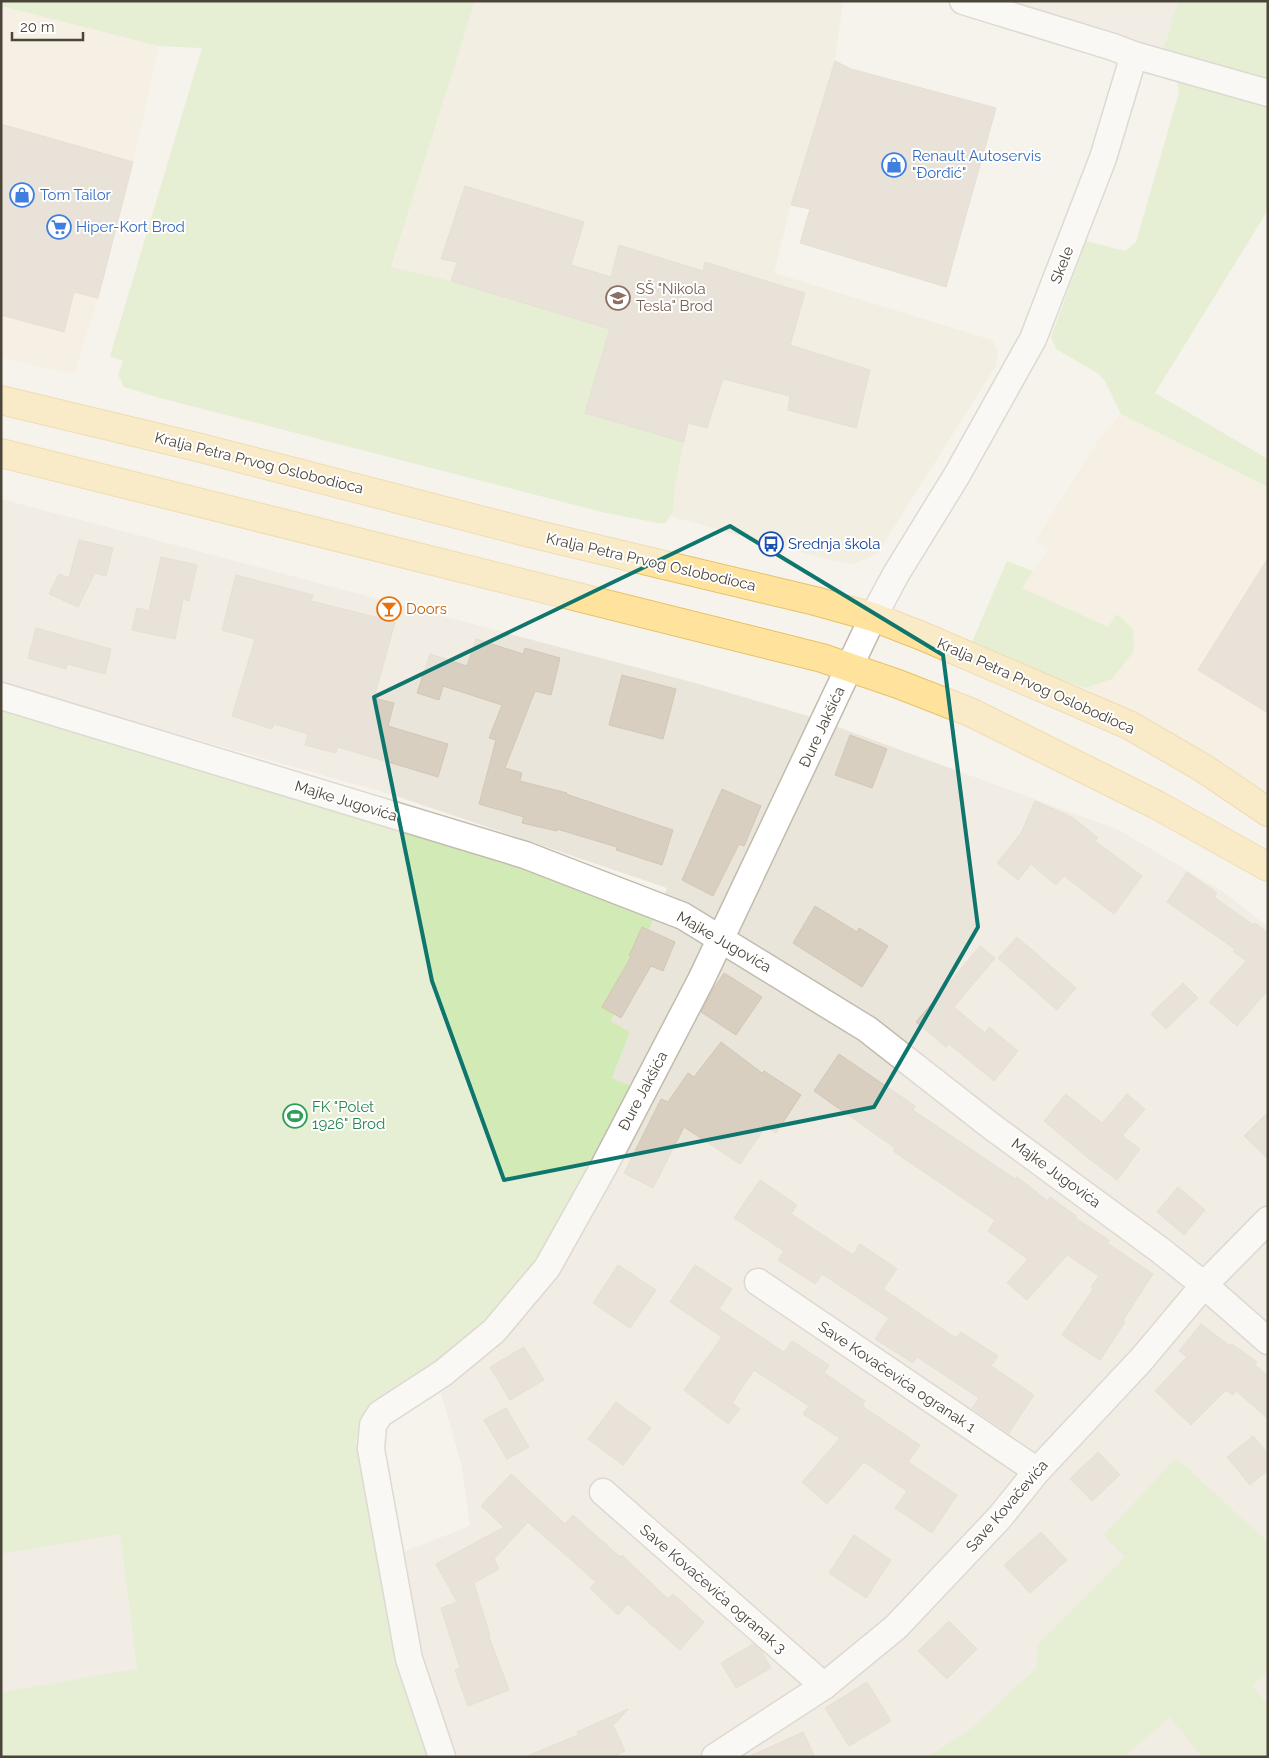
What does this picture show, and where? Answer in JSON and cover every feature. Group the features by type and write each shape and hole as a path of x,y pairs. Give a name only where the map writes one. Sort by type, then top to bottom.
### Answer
{"main road":[{"name":"Kralja Petra Prvog Oslobodioca","path":"1,400 197,446 520,530 815,601 873,617 940,643 1129,725 1203,768 1268,812"},
{"path":"1,452 822,658 898,684 970,712 1157,805 1268,867"}],"street":[{"path":"963,1 1134,55 1268,93"},
{"name":"Skele","path":"873,617 896,574 957,475 1033,339 1103,158 1134,55"},
{"name":"Đure Jakšića","path":"442,1757 409,1658 371,1449 373,1425 380,1414 443,1373 494,1331 547,1268 607,1160 701,980 873,617"},
{"name":"Majke Jugovića","path":"1,696 525,855 683,916 867,1029 991,1126 1160,1250 1204,1285 1268,1341"},
{"name":"Save Kovačevića","path":"715,1757 824,1686 896,1627 1000,1517 1037,1471 1141,1360 1204,1285 1268,1220"},
{"name":"Save Kovačevića ogranak 1","path":"758,1282 1037,1471"},
{"name":"Save Kovačevića ogranak 3","path":"602,1492 824,1686"}],"highlighted area":[{"path":"730,526 943,655 978,927 874,1107 504,1180 432,981 374,697"}],"shaded area":[{"name":"SŠ \"Nikola Tesla\" Brod","path":"475,1 843,1 835,61 791,205 774,273 992,340 998,351 996,366 877,554 852,564 826,559 346,427 365,351"},
{"path":"999,1 1178,1 1162,54"},
{"path":"1,6 159,46 133,162 98,298 74,373 1,357"},
{"path":"1121,414 1268,487 1268,794 1085,688 1112,679 1117,614 1108,627 1022,588 1048,550 1035,541 1100,438"},
{"path":"1,499 699,684 805,715 1119,830 1225,893 1268,927 1268,1757 431,1757 380,1561 470,1526 462,1467 441,1393 489,1350 636,1088 612,1078 630,1032 611,1021 667,888 393,795 1,684"},
{"path":"120,1533 137,1670 1,1692 1,1554"}],"green space":[{"path":"1,1 475,1 391,267 451,281 610,329 585,413 684,442 675,484 673,511 666,523 606,513 160,398 124,387 118,375 123,361 110,356 202,48 159,46 1,6"},
{"path":"1178,1 1268,1 1268,210 1155,393 1268,459 1268,487 1121,414 1105,381 1099,374 1056,349 1051,337 1086,241 1125,251 1136,242 1179,92 1174,67 1162,54"},
{"path":"1007,561 1033,571 1022,588 1108,627 1117,614 1133,629 1134,651 1112,679 1085,688 1061,680 972,642"},
{"name":"FK \"Polet 1926\" Brod","path":"1,710 505,861 654,918 611,1021 630,1032 612,1078 636,1088 529,1280 452,1358 376,1405 361,1418 356,1441 380,1561 431,1757 1,1757 1,1692 137,1669 120,1534 1,1554"},
{"path":"1176,1458 1268,1542 1268,1671 1252,1686 1268,1705 1268,1757 1202,1757 1170,1717 1124,1757 928,1757 972,1728 1036,1668 1038,1644 1125,1557 1104,1535"}],"building":[{"path":"835,61 851,69 996,108 946,287 800,243 810,209 791,205"},
{"name":"Hiper-Kort Brod","path":"1,124 133,162 98,298 74,292 64,332 1,315"},
{"path":"465,186 584,222 571,265 611,277 619,245 703,271 705,262 805,293 790,345 870,370 856,428 788,410 790,396 723,379 707,428 688,423 684,442 585,413 610,329 451,281 457,262 441,259"},
{"path":"79,540 113,548 106,576 95,573 78,607 49,594 59,574 69,578"},
{"path":"161,557 197,565 189,601 183,599 175,639 132,630 137,608 149,611"},
{"path":"1268,558 1268,713 1198,670"},
{"path":"236,575 313,595 311,601 395,622 374,698 394,703 388,726 448,744 438,777 338,747 336,753 305,745 308,734 274,724 272,729 232,716 255,639 222,630"},
{"path":"36,628 111,649 105,674 67,664 66,669 28,658"},
{"path":"476,639 523,654 525,648 560,658 551,695 535,691 505,768 522,773 520,781 567,793 673,830 662,865 616,850 617,847 557,829 557,831 522,823 524,817 479,804 496,740 489,738 502,705 443,686 439,700 417,693 430,654 467,666"},
{"path":"622,675 676,689 663,739 609,725"},
{"path":"850,735 887,749 872,788 835,775"},
{"path":"722,789 761,806 744,846 739,844 713,896 682,880"},
{"path":"1035,801 1072,817 1098,838 1095,841 1142,876 1114,914 1064,876 1056,885 1031,864 1018,880 997,863 1021,833"},
{"path":"1187,872 1217,893 1214,897 1253,925 1255,923 1268,933 1268,990 1237,1026 1209,1002 1246,961 1233,951 1235,949 1167,902"},
{"path":"815,906 857,932 859,928 888,946 862,987 793,943"},
{"path":"642,927 675,942 663,971 651,966 621,1018 602,1007 631,957 629,956"},
{"path":"1017,937 1076,988 1057,1010 998,958"},
{"path":"980,946 995,958 954,1007 985,1033 989,1027 1018,1051 994,1081 949,1044 946,1047 916,1022"},
{"path":"724,973 762,997 736,1035 701,1012"},
{"path":"1183,983 1198,998 1166,1029 1151,1014"},
{"path":"721,1042 762,1073 764,1071 801,1095 776,1133 766,1126 740,1164 684,1127 653,1188 624,1173 661,1099 668,1102 688,1073 694,1077"},
{"path":"839,1054 915,1106 913,1110 1015,1179 1017,1177 1048,1201 1050,1197 1076,1216 1075,1218 1109,1240 1107,1243 1153,1274 1100,1360 1062,1335 1093,1289 1091,1287 1099,1276 1067,1255 1027,1300 1007,1283 1028,1259 988,1231 995,1220 893,1151 895,1148 814,1091"},
{"path":"1066,1094 1102,1123 1127,1094 1145,1109 1122,1136 1140,1149 1117,1180 1044,1121"},
{"path":"1268,1112 1268,1159 1244,1136"},
{"path":"760,1180 797,1205 791,1214 853,1255 860,1244 897,1269 883,1289 956,1338 961,1332 998,1356 991,1366 1034,1395 1009,1433 972,1408 979,1398 917,1357 913,1363 875,1339 889,1318 822,1274 815,1284 778,1260 784,1251 734,1218"},
{"path":"1178,1187 1205,1210 1184,1235 1157,1212"},
{"path":"618,1265 656,1290 630,1328 593,1303"},
{"path":"695,1265 732,1289 719,1309 784,1352 792,1341 829,1365 824,1373 865,1401 862,1406 920,1445 908,1462 957,1495 932,1533 895,1508 907,1491 864,1462 827,1504 802,1482 840,1438 803,1414 809,1406 754,1370 732,1403 740,1409 728,1424 684,1390 722,1337 670,1302"},
{"path":"1201,1324 1230,1346 1232,1344 1257,1362 1255,1365 1268,1376 1268,1419 1236,1391 1233,1395 1226,1390 1191,1425 1155,1391 1187,1357 1179,1351"},
{"path":"524,1347 544,1380 510,1400 490,1367"},
{"path":"616,1402 651,1428 623,1465 588,1439"},
{"path":"506,1408 529,1447 507,1459 484,1420"},
{"path":"1253,1436 1268,1453 1268,1470 1250,1485 1227,1457"},
{"path":"1098,1452 1120,1475 1092,1501 1070,1479"},
{"path":"511,1474 565,1524 573,1515 620,1557 622,1555 668,1599 673,1594 704,1622 680,1650 628,1604 618,1615 590,1588 596,1582 528,1522 494,1559 499,1569 474,1583 489,1637 509,1690 468,1706 455,1670 460,1668 441,1608 457,1602 436,1564 504,1527 481,1506"},
{"path":"1041,1532 1067,1560 1030,1593 1004,1565"},
{"path":"854,1535 891,1560 866,1598 829,1573"},
{"path":"949,1621 977,1649 947,1679 918,1651"},
{"path":"753,1644 761,1650 771,1668 736,1688 721,1663"},
{"path":"867,1682 891,1721 849,1746 825,1708"},
{"path":"628,1709 611,1728 614,1727 625,1751 613,1757 525,1757 578,1735 577,1732"},
{"path":"803,1732 815,1757 748,1757"}],"place":[{"name":"Renault Autoservis \"Đorđić\"","path":"894,165"},
{"name":"Tom Tailor","path":"22,195"},
{"name":"Hiper-Kort Brod","path":"59,227"},
{"name":"SŠ \"Nikola Tesla\" Brod","path":"618,298"},
{"name":"Srednja škola","path":"771,544"},
{"name":"Doors","path":"389,609"},
{"name":"FK \"Polet 1926\" Brod","path":"295,1116"}]}
